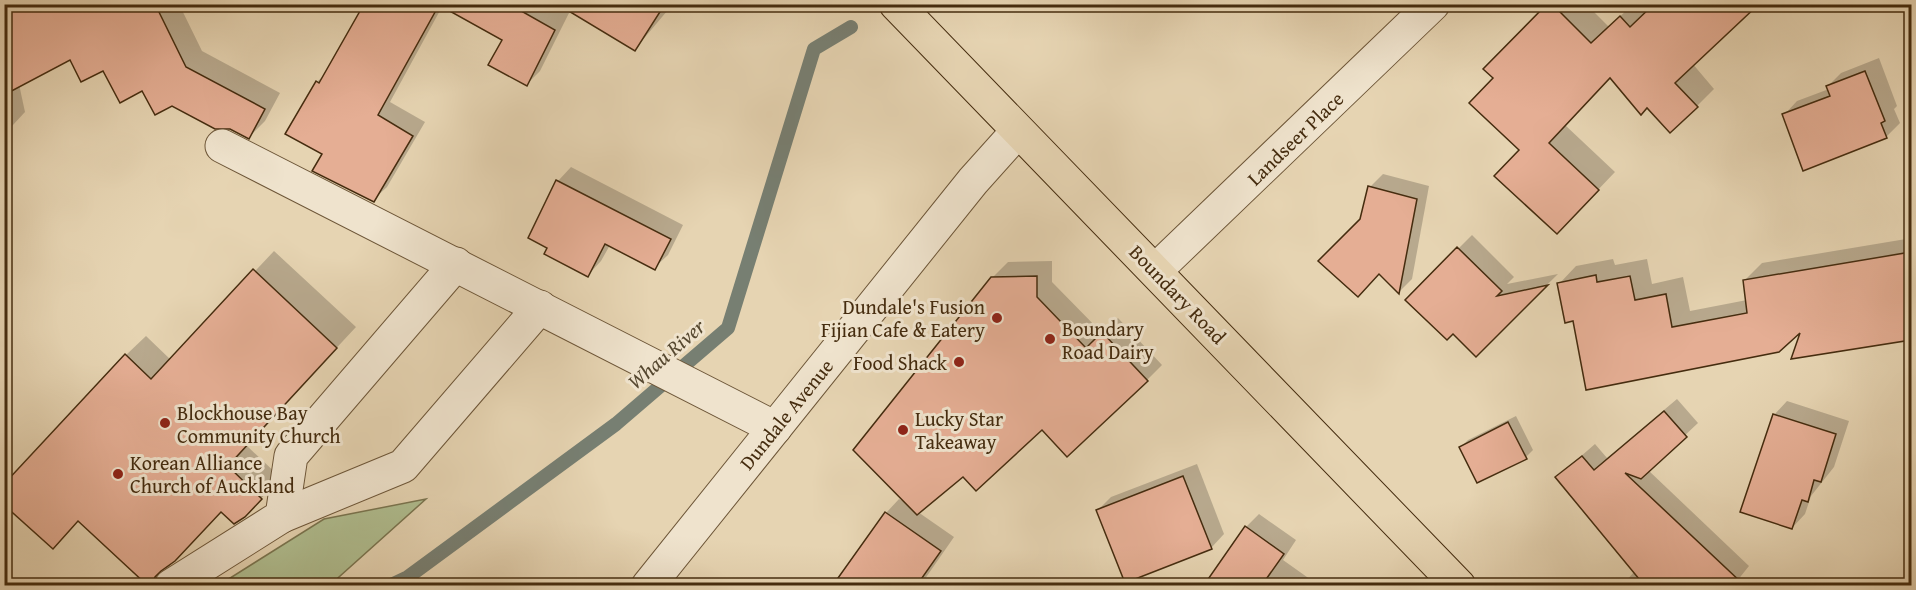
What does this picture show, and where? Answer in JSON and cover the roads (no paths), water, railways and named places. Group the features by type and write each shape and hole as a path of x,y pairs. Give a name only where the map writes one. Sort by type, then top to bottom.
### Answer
{"main road":[{"name":"Boundary Road","path":"896,4 1017,132 1156,270 1459,585"}],"street":[{"name":"Landseer Place","path":"1156,270 1433,4"},
{"name":"Dundale Avenue","path":"648,585 973,180 1017,132"},
{"path":"222,146 775,428"},
{"path":"282,516 291,456 456,264"},
{"path":"171,585 282,516 403,466 540,307"}],"waterway":[{"name":"Whau River","path":"389,586 408,577 616,424 728,328 814,49 851,27"}],"place":[{"name":"Dundale's Fusion Fijian Cafe & Eatery","path":"997,318"},
{"name":"Boundary Road Dairy","path":"1050,339"},
{"name":"Food Shack","path":"959,362"},
{"name":"Blockhouse Bay Community Church","path":"165,423"},
{"name":"Lucky Star Takeaway","path":"903,430"},
{"name":"Korean Alliance Church of Auckland","path":"118,474"}]}
